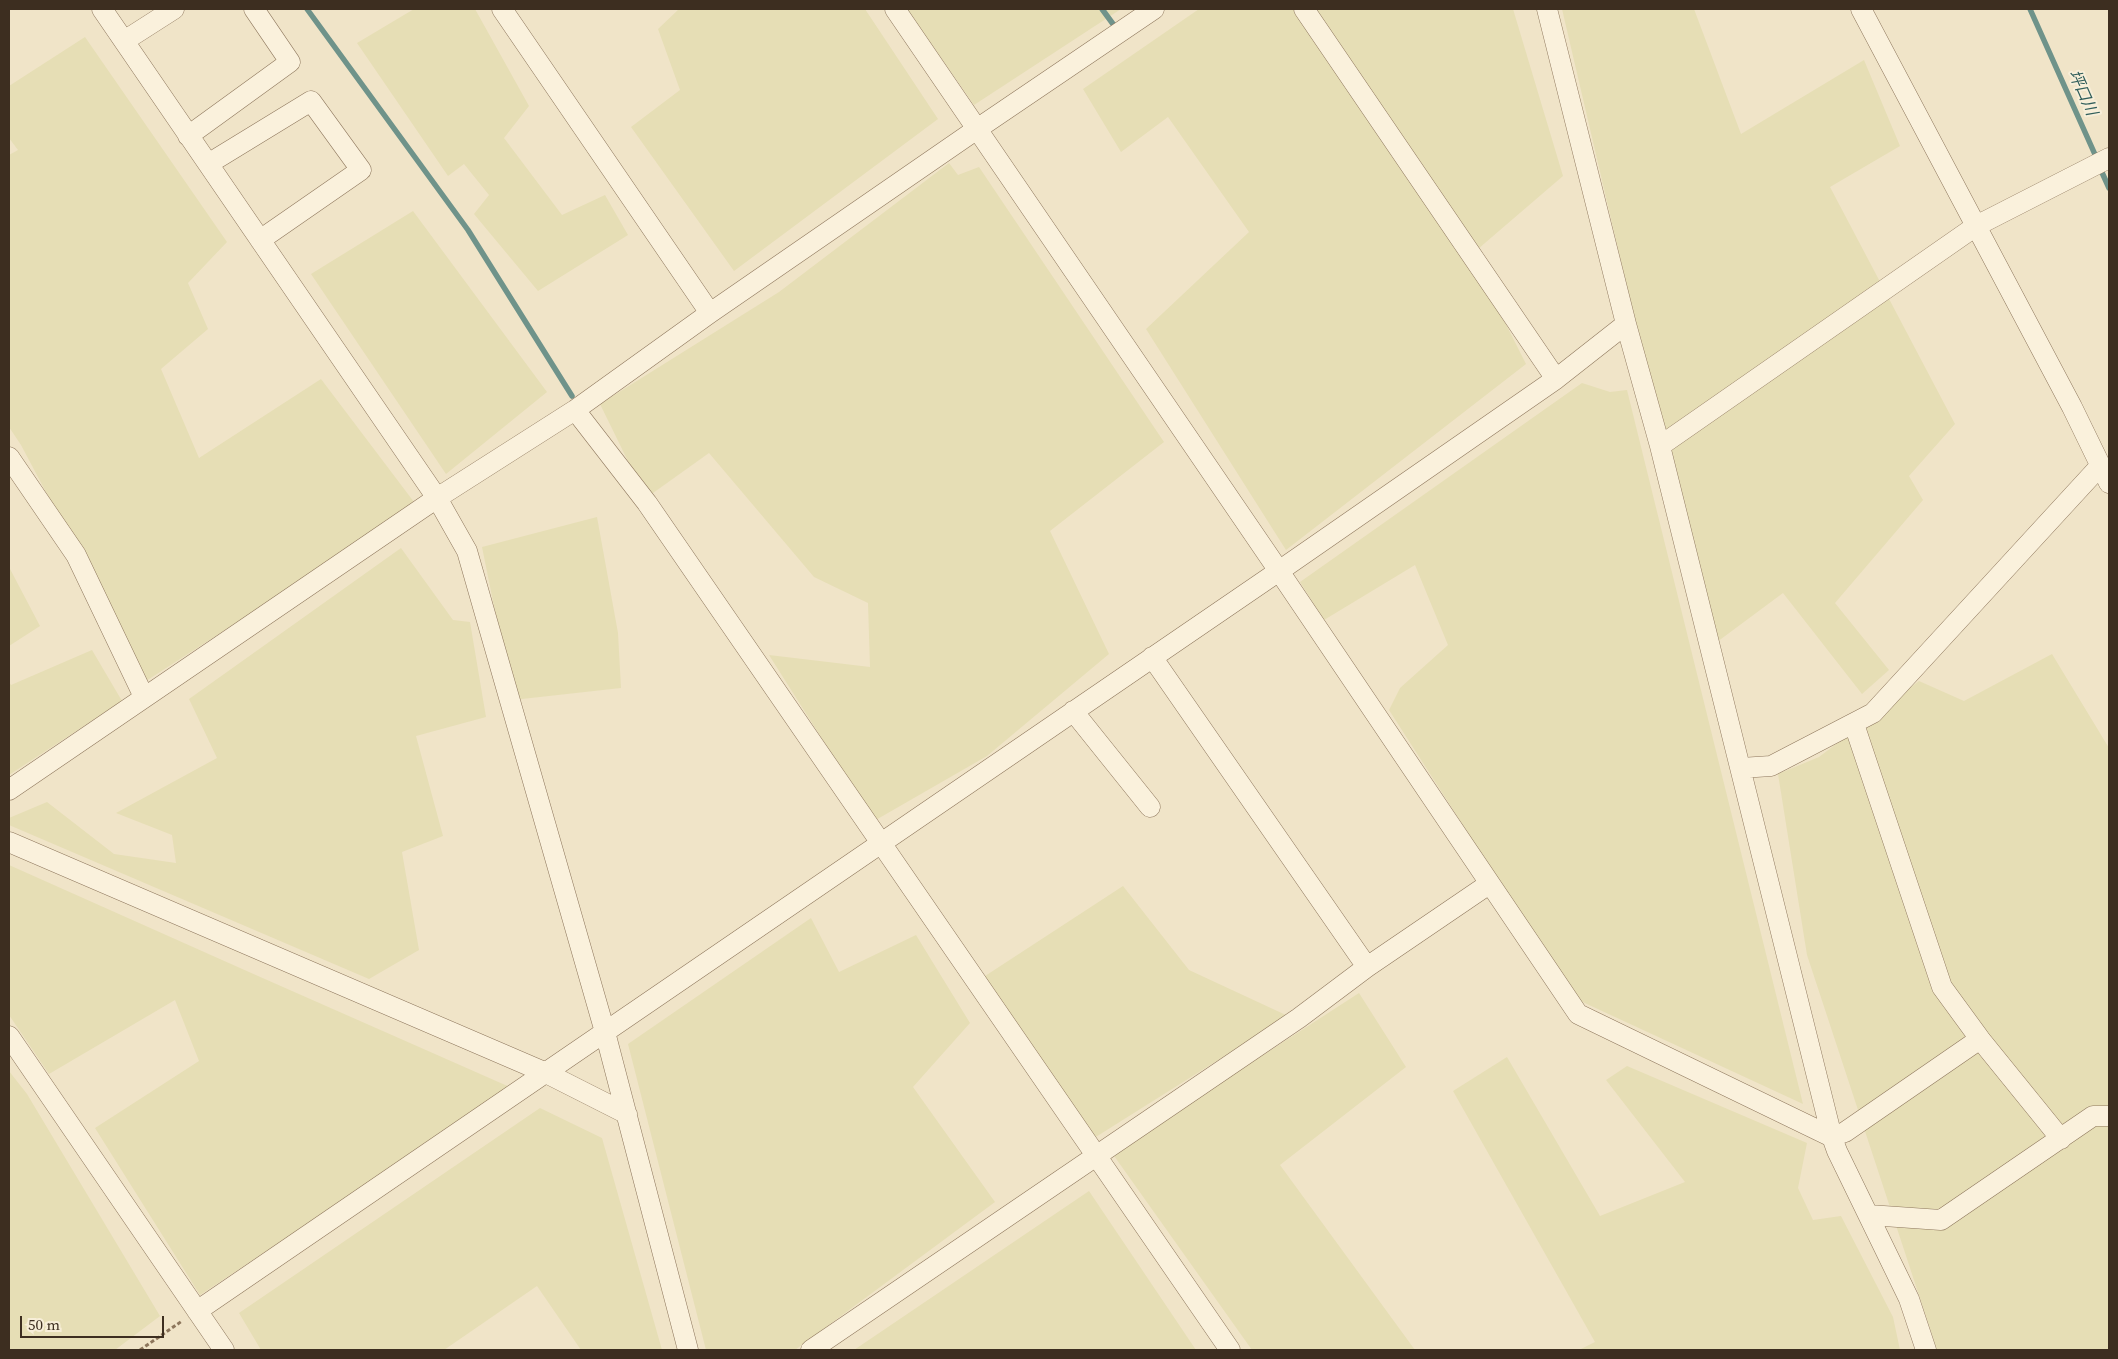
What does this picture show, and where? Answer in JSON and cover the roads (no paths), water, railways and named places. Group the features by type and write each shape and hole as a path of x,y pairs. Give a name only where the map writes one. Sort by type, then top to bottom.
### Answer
{"street":[{"path":"102,9 437,498 468,551 605,1032 688,1350"},
{"path":"124,41 174,9"},
{"path":"188,136 290,62 254,9"},
{"path":"502,9 710,313"},
{"path":"895,9 1279,571 1578,1014 1832,1137 1845,1132 1980,1039"},
{"path":"9,790 437,498 575,410 710,313 1154,9"},
{"path":"1304,9 1556,379"},
{"path":"1548,9 1626,324 1660,446 1832,1137 1909,1299 1926,1350"},
{"path":"1741,768 1771,766 1873,713 2105,475 2072,406 1861,9"},
{"path":"208,164 311,101 361,170 260,240"},
{"path":"1660,446 1976,226 2109,158"},
{"path":"197,1311 1279,571 1556,379 1626,324"},
{"path":"575,410 648,503 880,844 1230,1350"},
{"path":"9,457 76,555 144,697"},
{"path":"1152,657 1367,967"},
{"path":"1073,711 1150,807"},
{"path":"1854,724 1942,987 1980,1039 2061,1139"},
{"path":"9,842 544,1072 627,1114"},
{"path":"811,1350 1299,1018 1367,967 1489,884"},
{"path":"9,1036 224,1350"},
{"path":"1868,1215 1940,1220 2093,1116 2109,1116"}],"waterway":[{"path":"307,9 468,230 572,396"},
{"path":"1102,9 1113,24"},
{"name":"坪口川","path":"2030,9 2097,159"},
{"name":"坪口川","path":"2100,168 2109,188"}]}
